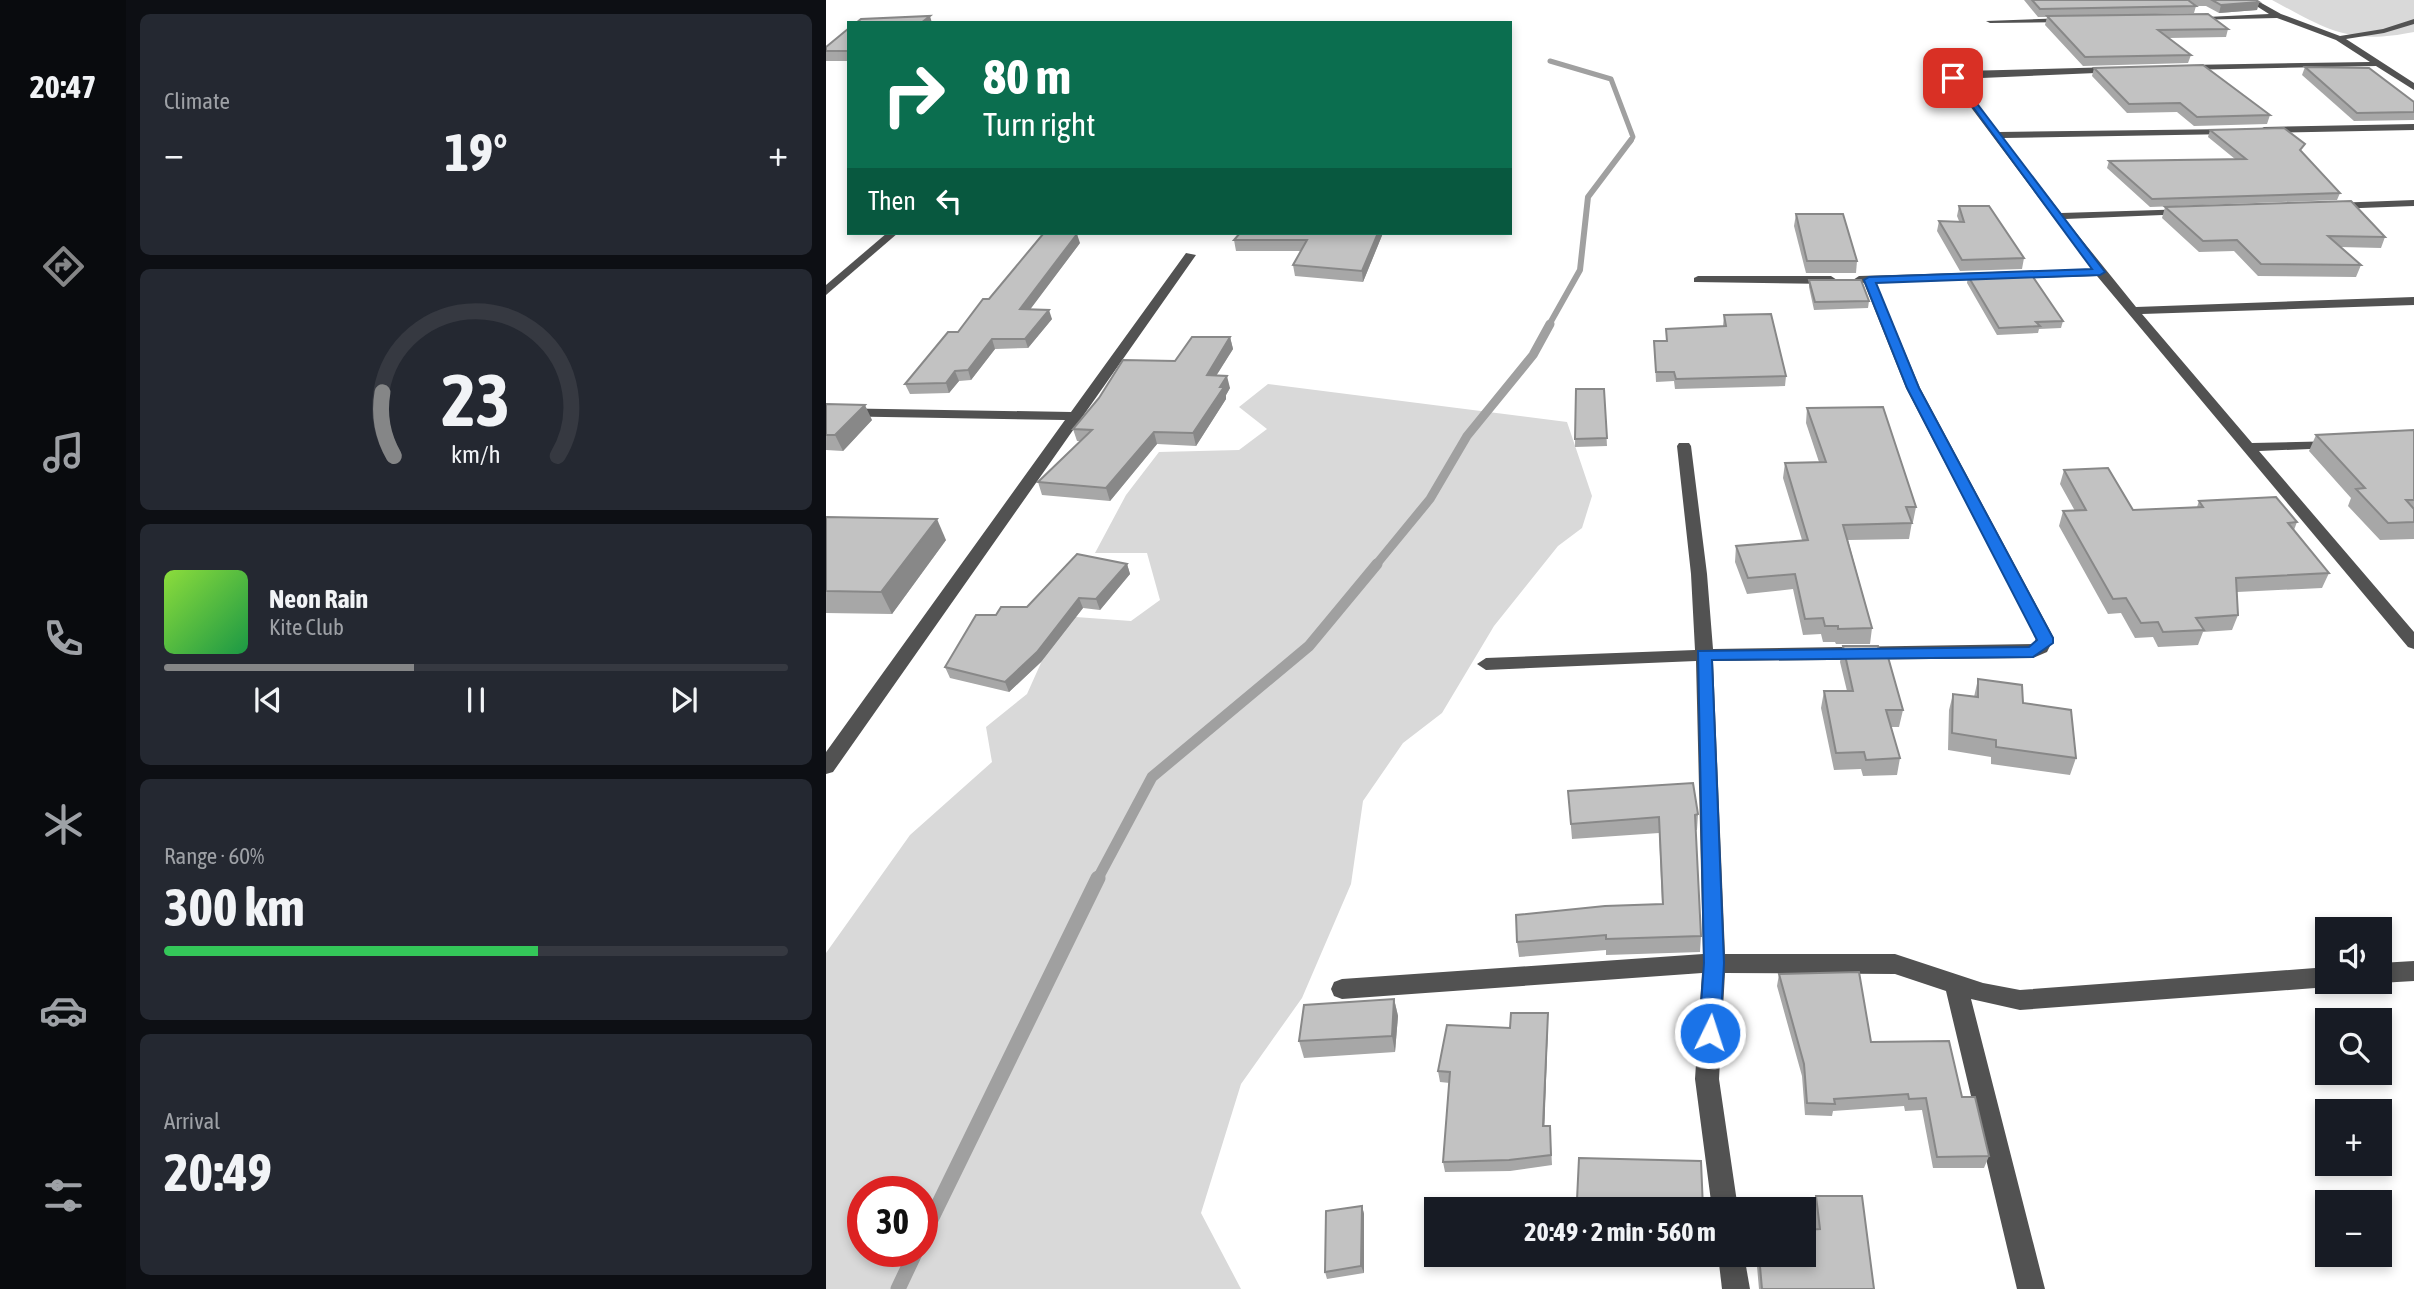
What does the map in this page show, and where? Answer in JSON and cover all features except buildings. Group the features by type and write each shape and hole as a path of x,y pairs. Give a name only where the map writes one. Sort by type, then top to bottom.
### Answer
{"street":[{"path":"2251,0 2278,16 2339,38 2414,87"},
{"path":"2182,18 2278,16"},
{"path":"1990,21 2072,20"},
{"path":"2339,38 2384,31 2414,21"},
{"path":"2168,69 2375,64"},
{"path":"2127,70 1956,75 1953,78 2100,272 2411,636"},
{"path":"1997,135 2414,127"},
{"path":"2318,207 2414,203"},
{"path":"2057,216 2194,211"},
{"path":"826,291 891,235"},
{"path":"826,767 1190,255"},
{"path":"1698,280 1869,280 2100,272"},
{"path":"1486,664 1704,655 2033,652 2045,643 2045,638 1913,388 1869,280"},
{"path":"2133,311 2414,301"},
{"path":"826,412 1074,416"},
{"path":"2248,447 2345,443"},
{"path":"1684,446 1693,501 1704,655 1714,963 1707,1079 1723,1197"},
{"path":"1342,989 1714,963 1895,964 1920,970 1956,985 2020,1000 2315,978"},
{"path":"2392,972 2414,971"},
{"path":"1956,985 2031,1289"},
{"path":"1733,1267 1736,1289"}],"shaded area":[{"path":"2272,0 2414,0 2414,32 2372,37 2340,32 2324,27"},
{"path":"1268,384 1567,422 1592,496 1582,528 1558,546 1494,626 1442,713 1403,743 1363,801 1351,884 1302,998 1241,1084 1201,1213 1241,1289 826,1289 826,953 910,835 992,762 986,727 1027,694 1062,616 1131,621 1160,600 1147,553 1095,553 1126,495 1159,452 1239,450 1267,429 1239,407"}],"waterway":[{"path":"1550,61 1611,79 1633,137 1630,142"},
{"path":"1549,325 1580,270 1588,197 1631,140"},
{"path":"1375,566 1430,499 1467,436 1533,355 1550,324"},
{"path":"1097,880 1152,777 1309,646 1377,564"},
{"path":"938,1205 1097,880"},
{"path":"898,1289 908,1267"}],"route":[{"path":"1710,1033 1714,963 1704,655 2033,652 2045,643 2045,638 1913,388 1869,280 2100,272 1953,78"}]}
